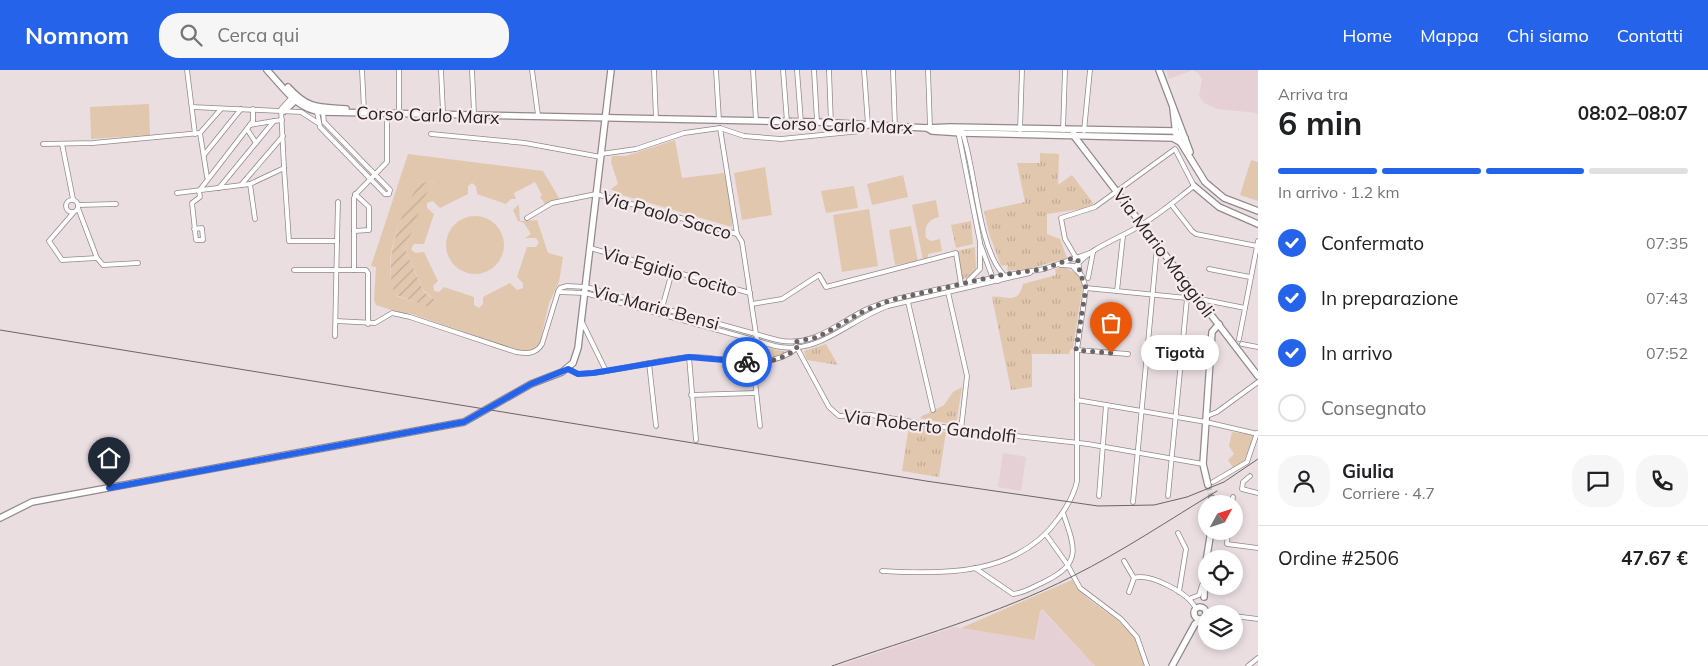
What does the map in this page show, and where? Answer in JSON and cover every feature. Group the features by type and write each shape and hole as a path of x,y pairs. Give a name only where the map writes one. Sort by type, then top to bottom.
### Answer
{"main road":[{"name":"Corso Carlo Marx","path":"266,70 306,109 320,111 387,114 817,122 960,131 1063,130 1074,133"},
{"name":"Corso Carlo Marx","path":"271,70 295,98"},
{"path":"0,518 32,502 456,424 470,420 525,387 570,371 577,354 582,322 611,70"},
{"path":"1159,70 1182,140 1202,179 1218,194 1234,203 1258,211"},
{"path":"283,111 295,98"},
{"path":"1173,108 1175,131 1182,140"},
{"name":"Corso Carlo Marx","path":"320,111 364,110 605,118"},
{"path":"1163,132 1172,129 1174,121"},
{"name":"Corso Carlo Marx","path":"1020,131 1074,133"},
{"path":"1074,133 1175,131"},
{"name":"Via Mario Maggioli","path":"1074,133 1257,375"},
{"path":"1084,133 1182,140"},
{"path":"1194,186 1218,207 1258,224"},
{"path":"1211,484 1203,464 1212,332 1219,324"},
{"path":"1192,630 1196,610 1204,597"},
{"path":"1204,597 1205,605"},
{"path":"1196,610 1196,618 1198,618"},
{"path":"1172,666 1198,621"}],"street":[{"path":"188,70 195,134"},
{"path":"362,70 364,110"},
{"path":"398,70 399,111"},
{"path":"442,70 443,112"},
{"path":"472,70 474,113"},
{"path":"532,70 538,115"},
{"path":"654,70 656,119"},
{"path":"716,70 719,120"},
{"path":"753,70 756,121"},
{"path":"783,70 787,122"},
{"path":"797,70 801,122"},
{"path":"814,70 817,122"},
{"path":"829,70 831,123"},
{"path":"432,134 525,143 601,155 636,149 684,133 720,128 744,136 781,139 853,133 860,131 868,125 864,70"},
{"path":"893,70 895,127"},
{"path":"928,70 928,128"},
{"path":"1020,131 1022,70"},
{"path":"1063,130 1065,70"},
{"path":"1084,133 1090,70"},
{"path":"192,108 303,112 318,123 386,195 390,193 390,190 324,122 320,111"},
{"path":"43,144 195,134 200,133 221,109"},
{"path":"204,155 241,109"},
{"path":"194,229 192,203 200,197 199,190 207,177 253,122 253,109"},
{"path":"283,111 284,168 289,241 337,241"},
{"path":"318,123 320,111"},
{"path":"354,270 356,194 388,161 387,114"},
{"path":"248,127 282,120"},
{"path":"219,188 274,121"},
{"path":"248,127 256,143"},
{"path":"720,128 736,234"},
{"path":"960,131 986,234 997,267 1002,274 997,281 992,276 980,242 960,131"},
{"path":"200,133 207,177"},
{"path":"241,185 283,136"},
{"path":"62,144 73,200 78,207 97,258 104,265 138,263"},
{"path":"1044,269 1072,259 1093,252 1123,236 1143,224 1194,186 1178,153 1172,149 1118,192 1091,209 1061,218 1065,239 1072,259 1072,266 1080,273"},
{"path":"177,193 250,184 284,168"},
{"path":"250,184 255,218"},
{"path":"354,231 369,230 368,207 356,194"},
{"name":"Via Paolo Sacco","path":"527,218 552,203 596,194 736,234 742,242 757,341 753,363 754,393 760,426"},
{"path":"73,200 68,201 66,207 74,212"},
{"path":"335,336 338,202"},
{"path":"97,258 62,260 49,241 78,207 116,204"},
{"path":"1171,204 1196,234 1258,243 1239,339 1242,344"},
{"path":"1117,291 1123,236"},
{"path":"752,304 782,299 819,275 826,287 956,253 961,284 973,278 980,268 980,242"},
{"path":"1134,502 1152,295 1157,247 1159,245"},
{"name":"Via Egidio Cocito","path":"590,248 750,293"},
{"path":"1059,264 1072,266 1078,264 1093,252"},
{"path":"1088,278 1093,252"},
{"path":"882,571 930,572 975,568 994,564 1020,555 1047,536 1063,513 1075,489 1077,443 1076,350 1086,288 1078,264 1072,259"},
{"name":"Via Maria Bensi","path":"585,290 778,347 797,348 824,341 876,311 992,276 1044,269"},
{"name":"Via Maria Bensi","path":"336,321 368,324 384,319 392,313 410,317 516,352 529,354 537,350 542,344 558,292 585,290 794,342 818,337 858,314 885,302 997,281 1044,269"},
{"path":"1209,269 1250,277"},
{"path":"294,270 366,270 368,273 368,324"},
{"path":"662,308 672,272"},
{"path":"1086,288 1187,298"},
{"path":"948,290 967,376 961,430"},
{"path":"1168,496 1187,298 1194,292"},
{"path":"1202,302 1205,300 1245,308"},
{"path":"908,302 933,410"},
{"path":"582,322 606,371"},
{"path":"1232,341 1239,339"},
{"name":"Via Roberto Gandolfi","path":"794,342 829,407 837,415 871,416 961,430 1104,446 1203,464"},
{"path":"1242,344 1258,346"},
{"path":"1239,350 1242,344"},
{"path":"570,371 578,374 606,371 689,357 753,363 787,356 797,348"},
{"path":"1076,350 1128,354"},
{"path":"689,357 696,440"},
{"path":"649,363 656,426"},
{"path":"1206,419 1258,382"},
{"path":"691,395 754,393"},
{"path":"1077,400 1175,418 1206,419 1258,433 1247,462 1211,484"},
{"path":"1099,496 1106,405"},
{"path":"1250,476 1243,482 1242,489 1258,493"},
{"path":"975,568 1013,594 1024,592 1055,576 1068,567 1072,546 1070,529 1063,513"},
{"path":"1178,533 1186,549 1179,592"},
{"path":"1047,536 1080,588 1138,636 1147,666"},
{"path":"1227,540 1227,544 1258,548"},
{"path":"1124,561 1134,578"},
{"path":"1134,578 1139,576 1161,582 1189,599 1196,610"},
{"path":"1129,592 1134,578"},
{"path":"1189,599 1198,594"},
{"path":"1243,617 1258,619"},
{"path":"1248,666 1258,658"}],"shaded area":[{"path":"1166,70 1193,70 1169,79"},
{"path":"1193,70 1258,70 1258,113 1217,109 1204,103 1199,96 1202,79"},
{"path":"1003,453 1026,457 1021,491 998,487"},
{"path":"1040,611 1043,611 1095,666 838,666 954,627 1036,640"}],"green space":[{"path":"149,104 150,135 91,139 90,107"},
{"path":"675,140 682,178 724,173 731,205 732,227 622,195 611,189 618,184 611,162 612,156 626,156"},
{"path":"1040,153 1059,154 1058,185 1072,175 1094,204 1081,209 1047,214 1047,234 1060,239 1067,258 1028,269 1007,271 1008,265 1001,266 989,233 984,211 1025,202 1017,163 1040,163"},
{"path":"408,154 543,171 559,198 545,204 540,197 542,195 535,182 514,193 519,207 520,221 537,220 548,253 563,257 559,282 549,303 540,343 532,350 520,351 409,313 407,315 376,305 374,300 376,267 371,266","holes":["434,181 423,198 420,199 422,201 405,250 424,291 438,302 415,302 397,296 390,268 391,253 400,223 420,183","472,183 476,186 477,194 506,204 511,199 516,199 518,205 513,210 518,221 524,223 531,234 525,238 536,238 539,242 536,247 527,247 517,277 523,283 523,288 517,290 510,283 483,297 483,304 479,308 474,305 474,297 444,287 439,292 434,291 433,286 438,281 424,252 415,253 411,249 414,244 424,244 434,214 427,208 427,203 433,201 440,208 468,194 468,186"]},
{"path":"1251,160 1258,162 1258,201 1240,195"},
{"path":"765,167 772,215 742,220 734,173"},
{"path":"903,175 908,197 872,205 867,184"},
{"path":"434,181 423,199 420,199 423,200 405,250 424,292 438,302 435,309 396,295 390,268 395,237 406,207 420,183"},
{"path":"854,186 858,208 826,213 821,191"},
{"path":"936,200 939,217 927,224 925,234 926,238 931,241 940,239 942,251 928,254 928,259 923,260 912,205"},
{"path":"869,209 878,266 842,272 833,215"},
{"path":"469,216 481,216 496,224 504,239 504,251 496,266 481,274 469,274 454,266 446,251 446,239 454,224"},
{"path":"971,221 973,244 956,248 951,225"},
{"path":"911,226 918,261 895,265 889,230"},
{"path":"975,247 976,269 970,276 963,279 957,251"},
{"path":"1064,267 1077,274 1083,285 1073,348 1069,354 1032,354 1032,387 1011,390 992,297 1014,297 1021,291 1023,284 1056,275 1055,269"},
{"path":"826,344 838,365 807,360 804,351"},
{"path":"762,347 787,352 781,357 758,361"},
{"path":"962,387 956,425 919,418 944,405 953,392"},
{"path":"909,425 946,432 939,477 902,471"},
{"path":"1232,432 1254,435 1244,461 1234,469 1228,460 1234,454 1229,446"},
{"path":"1072,580 1084,595 1120,622 1135,637 1145,666 1095,666 1043,610 1040,611 1035,640 961,628"}],"tunnel":[{"path":"1208,485 1211,495"}],"railway":[{"path":"0,330 926,481 1098,506 1154,505 1187,497 1224,482 1258,459"},
{"path":"832,666 954,625 1015,603 1044,590 1110,556 1217,491"}],"way so far":[{"path":"747,362 769,361 787,356 797,348 794,342 818,337 864,311 888,301 980,279 1044,269 1073,258 1078,260 1080,273 1086,288 1076,350 1111,353"}],"place":[{"name":"Tigotà","path":"1111,353"}],"route":[{"path":"109,488 464,422 478,416 531,384 568,369 578,374 593,373 689,357 747,362"}]}
